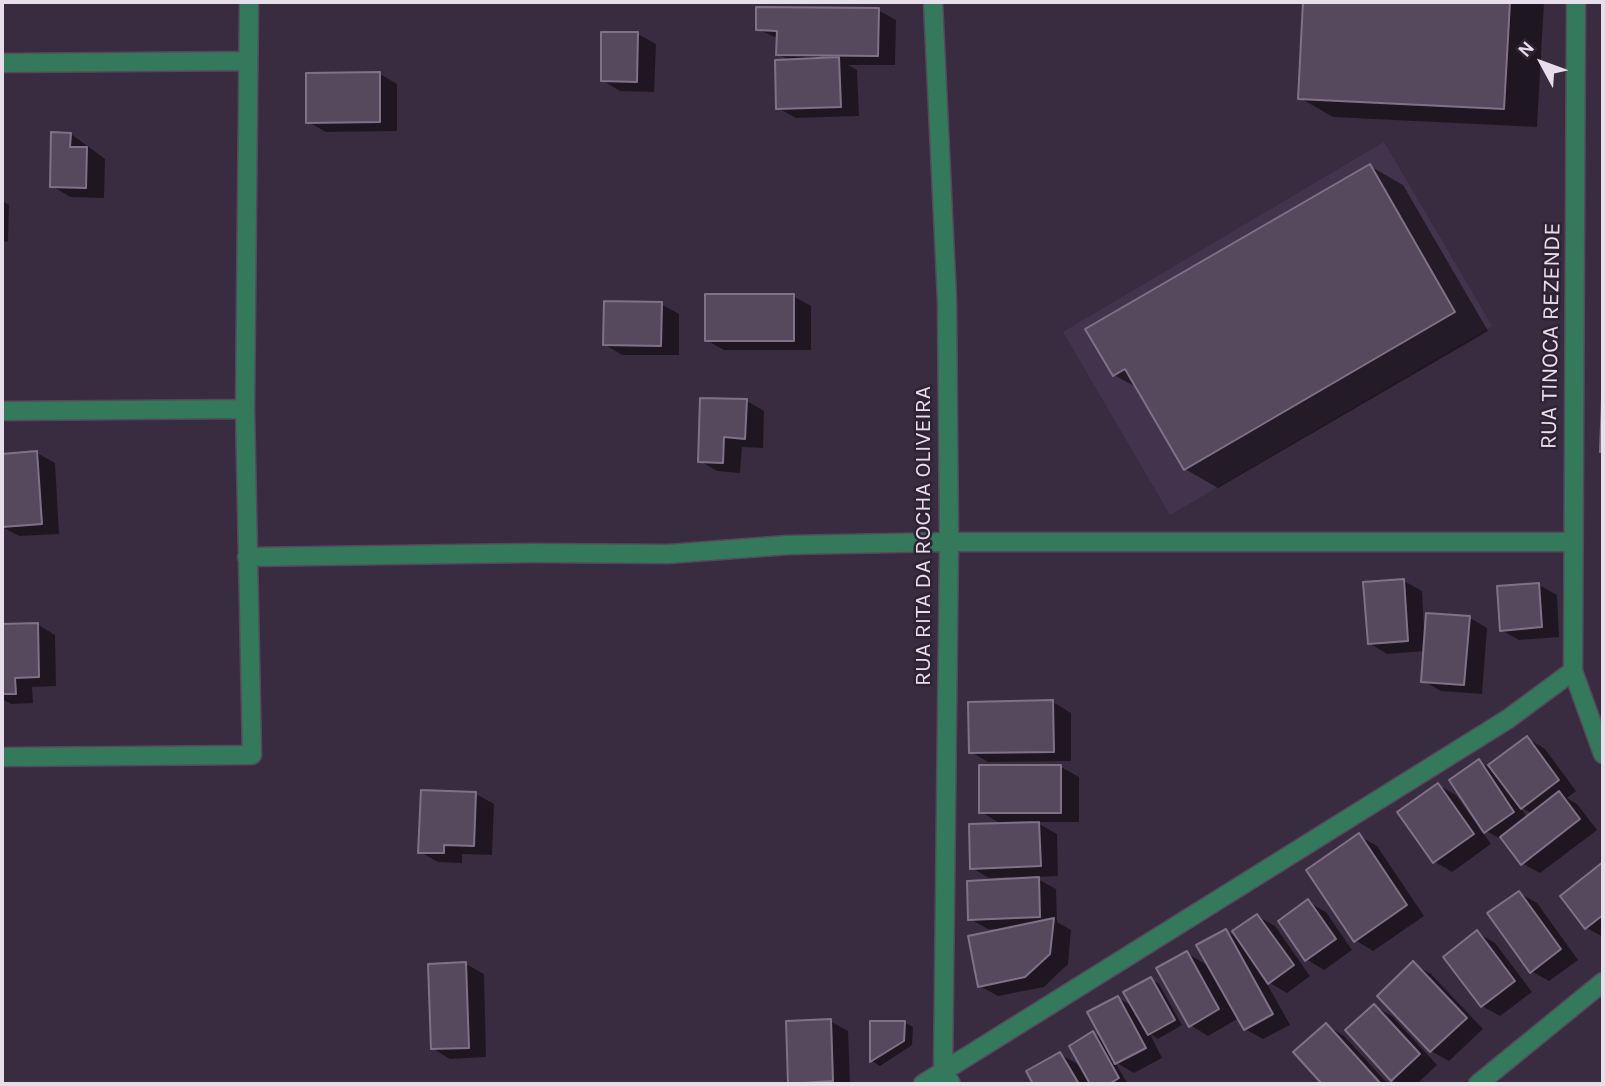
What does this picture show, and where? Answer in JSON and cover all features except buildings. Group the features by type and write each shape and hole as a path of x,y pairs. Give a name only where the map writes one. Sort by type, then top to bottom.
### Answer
{"street":[{"path":"2,757 252,755 245,409 248,2"},
{"name":"RUA RITA DA ROCHA OLIVEIRA","path":"933,2 947,300 950,542 947,1078"},
{"name":"RUA TINOCA REZENDE","path":"1576,2 1573,671 1603,754"},
{"path":"2,63 247,61"},
{"path":"2,411 245,409"},
{"path":"247,557 668,554 788,545 950,542 1572,542"},
{"path":"923,1084 947,1078 1508,719 1573,671"},
{"path":"1478,1084 1603,982"}],"shaded area":[{"path":"1384,142 1492,326 1170,515 1063,332"}]}
